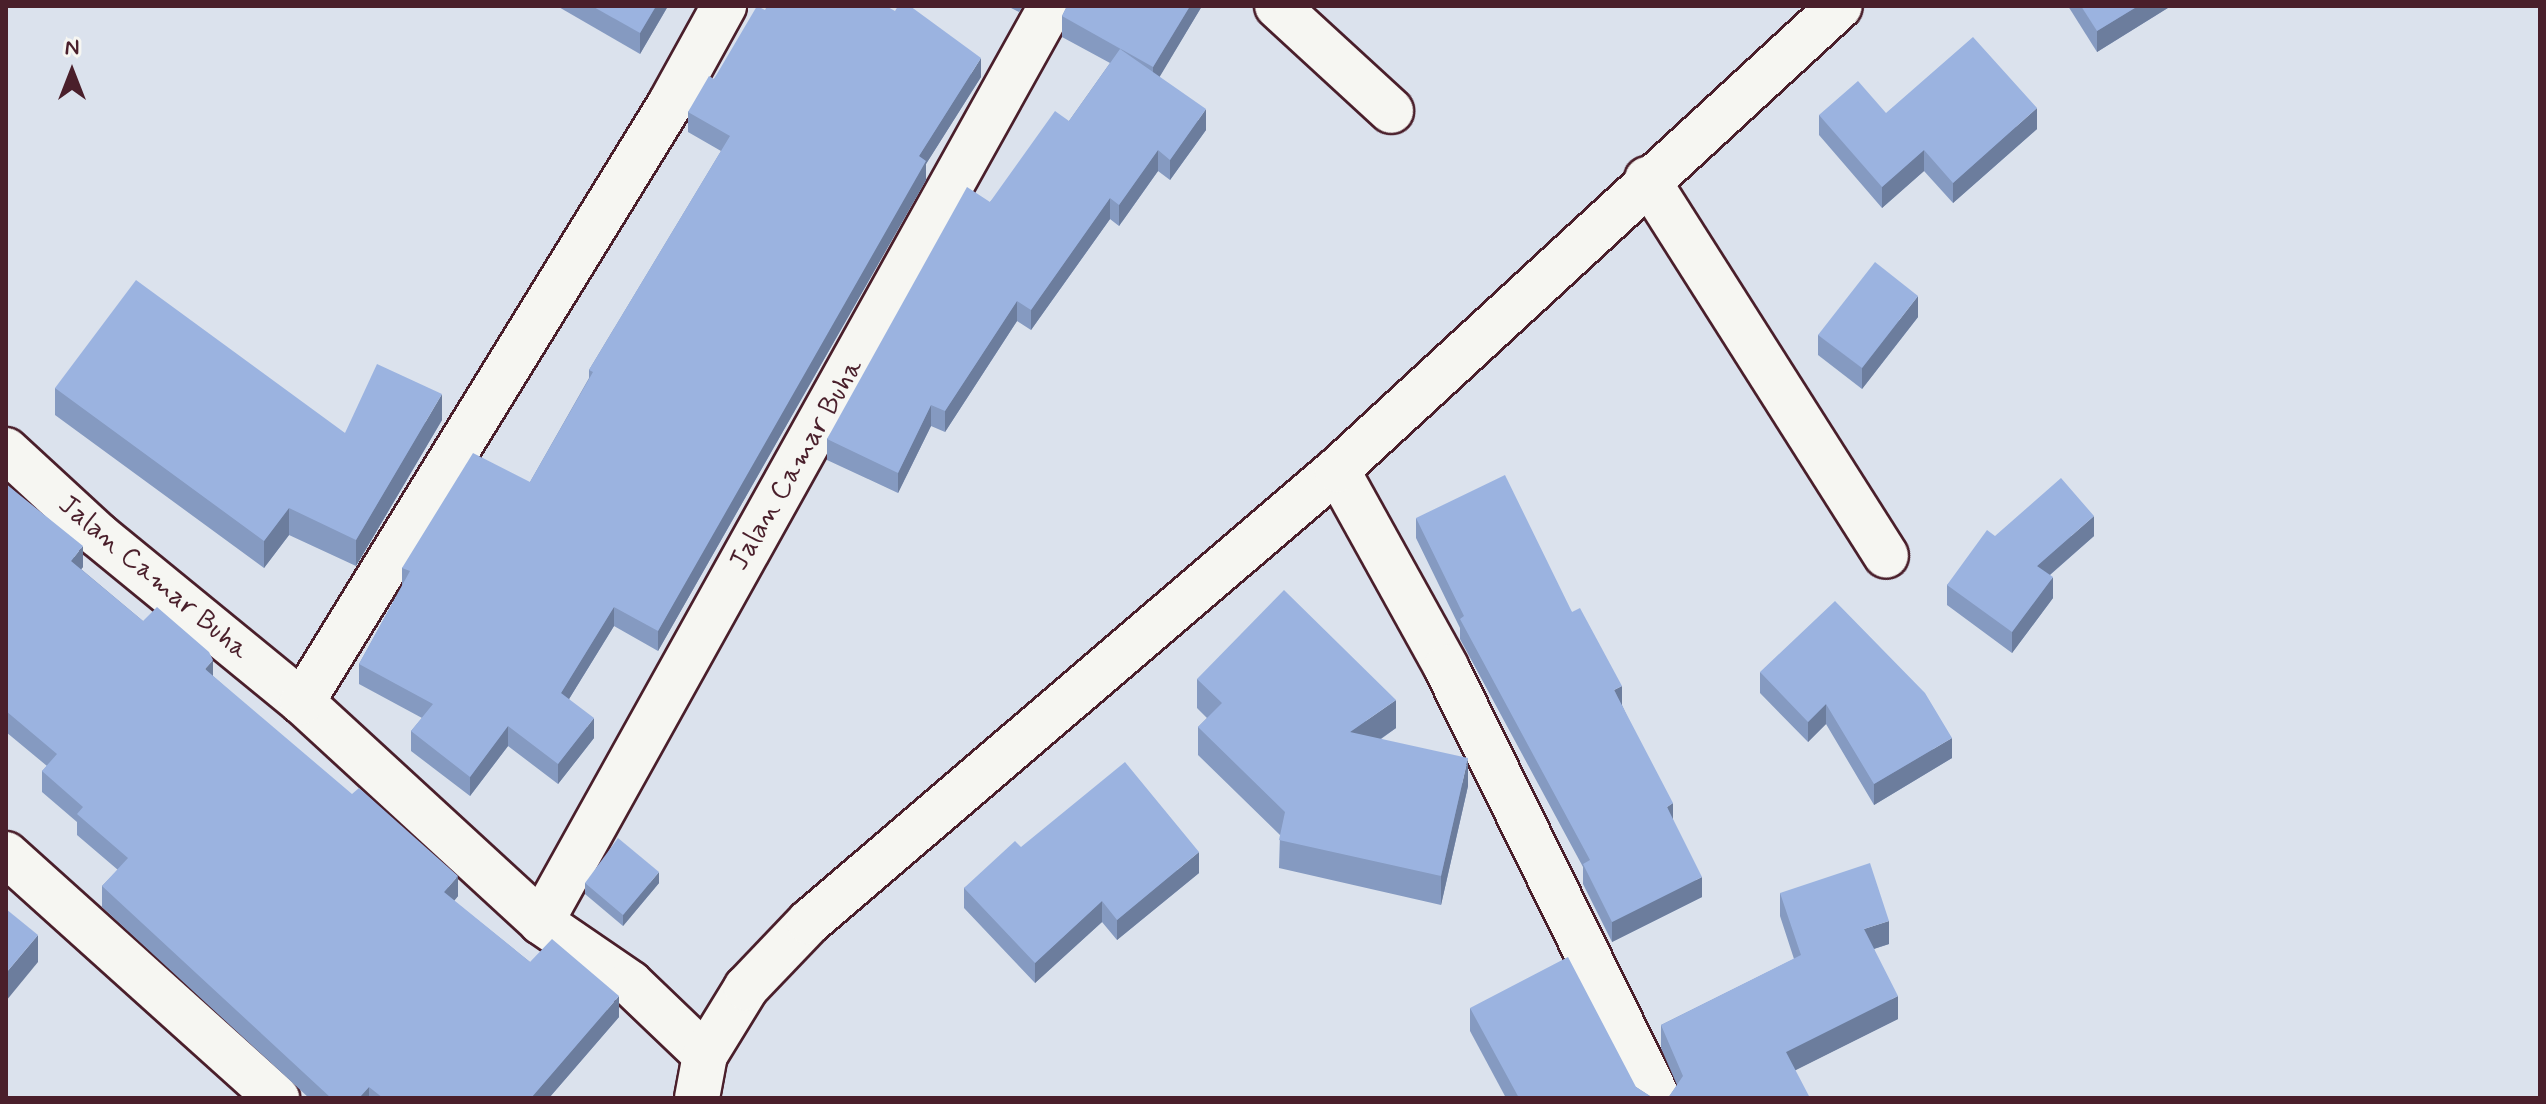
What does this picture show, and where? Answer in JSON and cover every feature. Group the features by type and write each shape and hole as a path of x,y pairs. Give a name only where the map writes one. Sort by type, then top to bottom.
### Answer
{"main road":[{"path":"302,702 670,104 724,6"},
{"name":"Jalan Camar Buha","path":"541,922 1051,6"},
{"path":"1277,6 1391,111"},
{"path":"697,1098 705,1055 746,988 809,922 1337,470 1647,179 1840,6"},
{"path":"1647,179 1886,556"},
{"name":"Jalan Camar Buha","path":"6,450 98,535 302,702 541,922 630,983 705,1055"},
{"path":"1337,470 1446,667 1658,1098"},
{"path":"6,854 277,1098"}],"building":[{"path":"592,6 656,6 640,33"},
{"path":"757,6 765,10 767,6 886,6 895,11 898,6 910,6 981,58 919,156 926,161 658,631 614,607 561,693 594,718 558,764 508,726 470,777 411,731 433,704 359,664 410,571 402,568 473,453 530,482 593,372 589,370 730,136 688,112 709,76 714,79"},
{"path":"1067,6 1190,6 1153,67 1062,16"},
{"path":"2081,6 2138,6 2097,31"},
{"path":"1973,37 2037,108 1953,183 1924,150 1882,187 1819,115 1858,81 1886,113"},
{"path":"1120,49 1206,109 1170,160 1158,150 1119,205 1110,198 1031,310 1017,301 945,411 931,405 898,473 827,439 967,187 990,202 1055,111 1069,121"},
{"path":"1875,262 1918,296 1862,368 1818,335"},
{"path":"136,280 345,433 377,364 442,394 356,540 289,508 264,541 55,388"},
{"path":"1505,475 1572,612 1580,608 1622,686 1614,690 1673,803 1667,807 1702,877 1612,922 1583,864 1590,860 1460,619 1464,616 1416,518"},
{"path":"2061,478 2094,516 2037,566 2053,577 2012,632 1947,585 1987,530 1995,536"},
{"path":"6,484 83,546 71,561 143,621 157,607 209,652 213,660 205,669 352,794 359,788 458,876 444,892 530,962 552,939 619,996 531,1098 383,1098 369,1087 359,1098 331,1098 102,886 128,858 77,814 83,807 42,771 57,754 6,711"},
{"path":"1284,590 1396,700 1350,732 1468,758 1441,876 1279,840 1285,812 1198,727 1222,703 1197,679"},
{"path":"1835,601 1925,693 1952,738 1874,784 1826,704 1808,722 1760,672"},
{"path":"1125,762 1199,852 1117,920 1102,901 1035,963 964,888 1015,841 1021,847"},
{"path":"618,838 659,872 623,915 585,883"},
{"path":"1870,863 1889,921 1864,929 1898,996 1786,1052 1810,1098 1668,1098 1683,1076 1661,1025 1801,955 1780,893"},
{"path":"6,909 38,935 6,973"},
{"path":"1568,957 1636,1087 1653,1098 1519,1098 1470,1008"}]}
